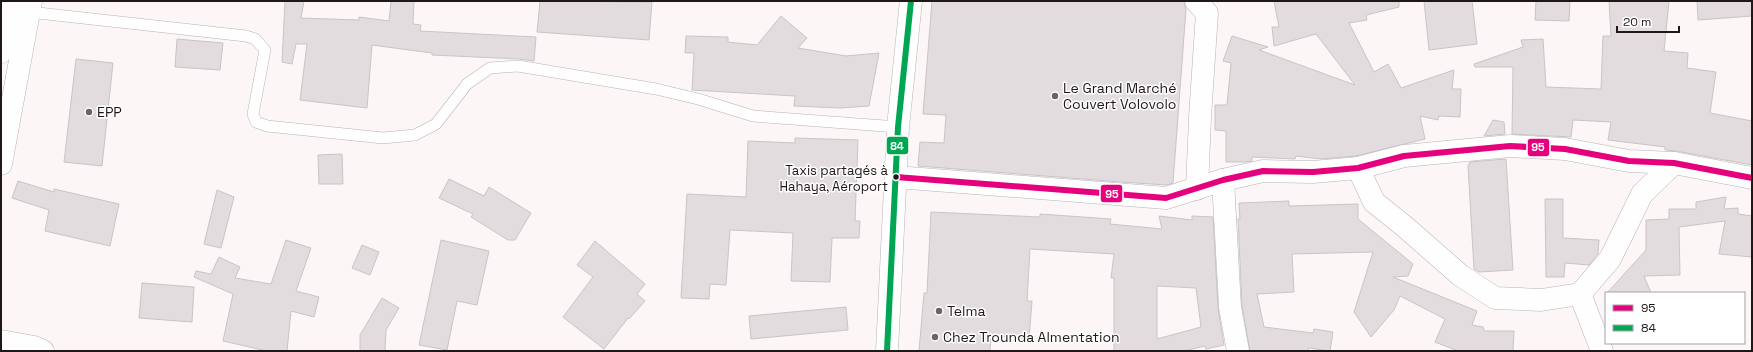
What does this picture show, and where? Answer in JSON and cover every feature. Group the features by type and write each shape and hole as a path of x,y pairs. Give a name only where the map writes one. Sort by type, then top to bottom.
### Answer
{"street":[{"path":"887,351 898,127 911,1"},
{"path":"1196,1 1207,13 1197,189"},
{"path":"1,164 7,59 24,4"},
{"path":"896,177 1166,198 1223,180 1263,171 1313,172 1358,168 1404,156 1510,146 1565,149 1629,161 1674,163 1752,178"},
{"path":"1358,168 1374,202 1460,275 1495,298 1541,300 1580,294 1610,259 1642,194 1674,163"},
{"path":"1223,180 1230,307 1238,351"},
{"path":"1580,294 1602,351"},
{"path":"1,341 34,346 43,351"}],"lane":[{"path":"24,4 246,36 255,39 265,50 253,114 256,122 267,126 383,138 415,135 436,124 467,84 490,68 518,66 656,89 698,99 753,116 898,127"}],"building":[{"path":"285,1 304,1 301,18 359,20 359,17 389,21 391,1 414,1 413,24 421,25 420,31 536,37 534,61 432,55 432,53 372,45 367,108 300,100 307,44 296,44 292,64 282,62"},
{"path":"540,1 652,2 649,40 537,32"},
{"path":"932,1 1184,1 1186,9 1173,183 1167,185 1121,182 918,166 920,142 944,143 946,115 923,114"},
{"path":"1274,1 1399,1 1399,7 1366,15 1367,20 1349,23 1374,72 1388,64 1401,88 1454,70 1452,89 1461,89 1460,117 1439,116 1438,120 1420,116 1425,139 1356,156 1321,159 1296,156 1295,159 1252,157 1252,161 1226,162 1226,131 1215,130 1215,105 1227,105 1231,63 1223,61 1232,36 1268,47 1259,50 1355,85 1316,34 1274,46 1272,27 1279,27"},
{"path":"1424,1 1472,1 1477,44 1429,50"},
{"path":"1536,1 1570,1 1569,21 1535,20"},
{"path":"1609,1 1669,1 1664,51 1688,53 1687,68 1716,72 1710,113 1752,121 1752,165 1665,150 1665,147 1608,140 1611,122 1573,120 1571,137 1512,134 1513,67 1475,67 1474,64 1523,47 1521,40 1543,39 1546,87 1601,89 1603,36 1611,36"},
{"path":"1697,1 1752,1 1752,16 1698,20"},
{"path":"781,16 807,38 798,48 846,56 879,53 869,106 840,108 794,106 795,96 692,90 694,53 685,53 686,36 728,37 728,42 757,45"},
{"path":"177,39 223,43 220,70 175,67"},
{"name":"EPP","path":"76,59 113,63 102,166 64,162"},
{"path":"1493,120 1504,122 1505,134 1484,136"},
{"path":"795,138 858,140 855,221 860,221 859,238 832,238 830,282 791,281 793,233 730,230 726,285 710,284 709,299 681,298 687,194 746,197 748,141 795,143"},
{"path":"342,154 343,184 319,184 318,155"},
{"path":"1506,159 1513,270 1479,272 1474,269 1468,166 1470,162"},
{"path":"449,179 484,196 489,187 531,213 515,240 508,240 471,217 473,214 439,198"},
{"path":"18,181 54,192 54,189 119,204 110,246 45,231 49,210 12,198"},
{"path":"217,190 234,197 221,248 204,244"},
{"path":"1726,197 1724,209 1738,208 1738,214 1752,216 1752,257 1719,254 1725,221 1679,227 1680,275 1644,276 1651,292 1608,292 1646,250 1646,220 1669,219 1669,209 1696,209 1696,202"},
{"path":"1545,199 1563,199 1563,238 1599,240 1598,254 1589,265 1565,263 1564,277 1546,277"},
{"path":"1289,201 1289,206 1358,204 1358,219 1413,264 1408,276 1393,277 1477,311 1472,325 1483,327 1484,331 1514,331 1513,351 1458,351 1435,342 1445,319 1400,296 1394,310 1371,337 1354,312 1373,252 1292,254 1294,292 1257,294 1264,327 1313,333 1314,329 1333,332 1330,351 1308,348 1308,351 1250,351 1242,306 1238,219 1240,219 1239,203"},
{"path":"931,212 1040,217 1040,214 1111,219 1110,224 1162,229 1159,216 1192,220 1192,216 1213,217 1218,308 1224,345 1206,349 1205,346 1184,351 1114,351 1114,278 1111,278 1114,254 1030,249 1027,301 1032,301 1029,339 991,336 990,351 919,351 924,293 927,293","holes":["1157,286 1196,288 1201,327 1157,339"]},
{"path":"286,240 311,248 296,291 319,297 314,317 291,311 287,351 267,351 223,341 233,294 194,277 196,271 211,274 219,257 240,267 235,278 271,284"},
{"path":"441,240 489,251 477,305 457,301 447,350 419,345"},
{"path":"595,241 645,284 637,294 645,301 629,319 628,318 604,349 563,317 593,277 577,265"},
{"path":"362,245 379,252 370,275 352,268"},
{"path":"142,283 194,287 192,322 139,318"},
{"path":"382,298 399,308 386,330 385,351 360,351 360,335"},
{"path":"846,307 848,330 751,339 749,316"}],"transit line":[{"name":"84","path":"887,351 898,127 911,1"},
{"name":"95","path":"896,177 1166,198 1223,180 1263,171 1313,172 1358,168 1404,156 1510,146 1565,149 1629,161 1674,163 1752,178"}],"place":[{"name":"Le Grand Marché Couvert Volovolo","path":"1055,96"},
{"name":"EPP","path":"89,112"},
{"name":"Taxis partagés à Hahaya, Aéroport","path":"896,177"},
{"name":"Telma","path":"939,311"},
{"name":"Chez Trounda Almentation","path":"935,337"}]}
